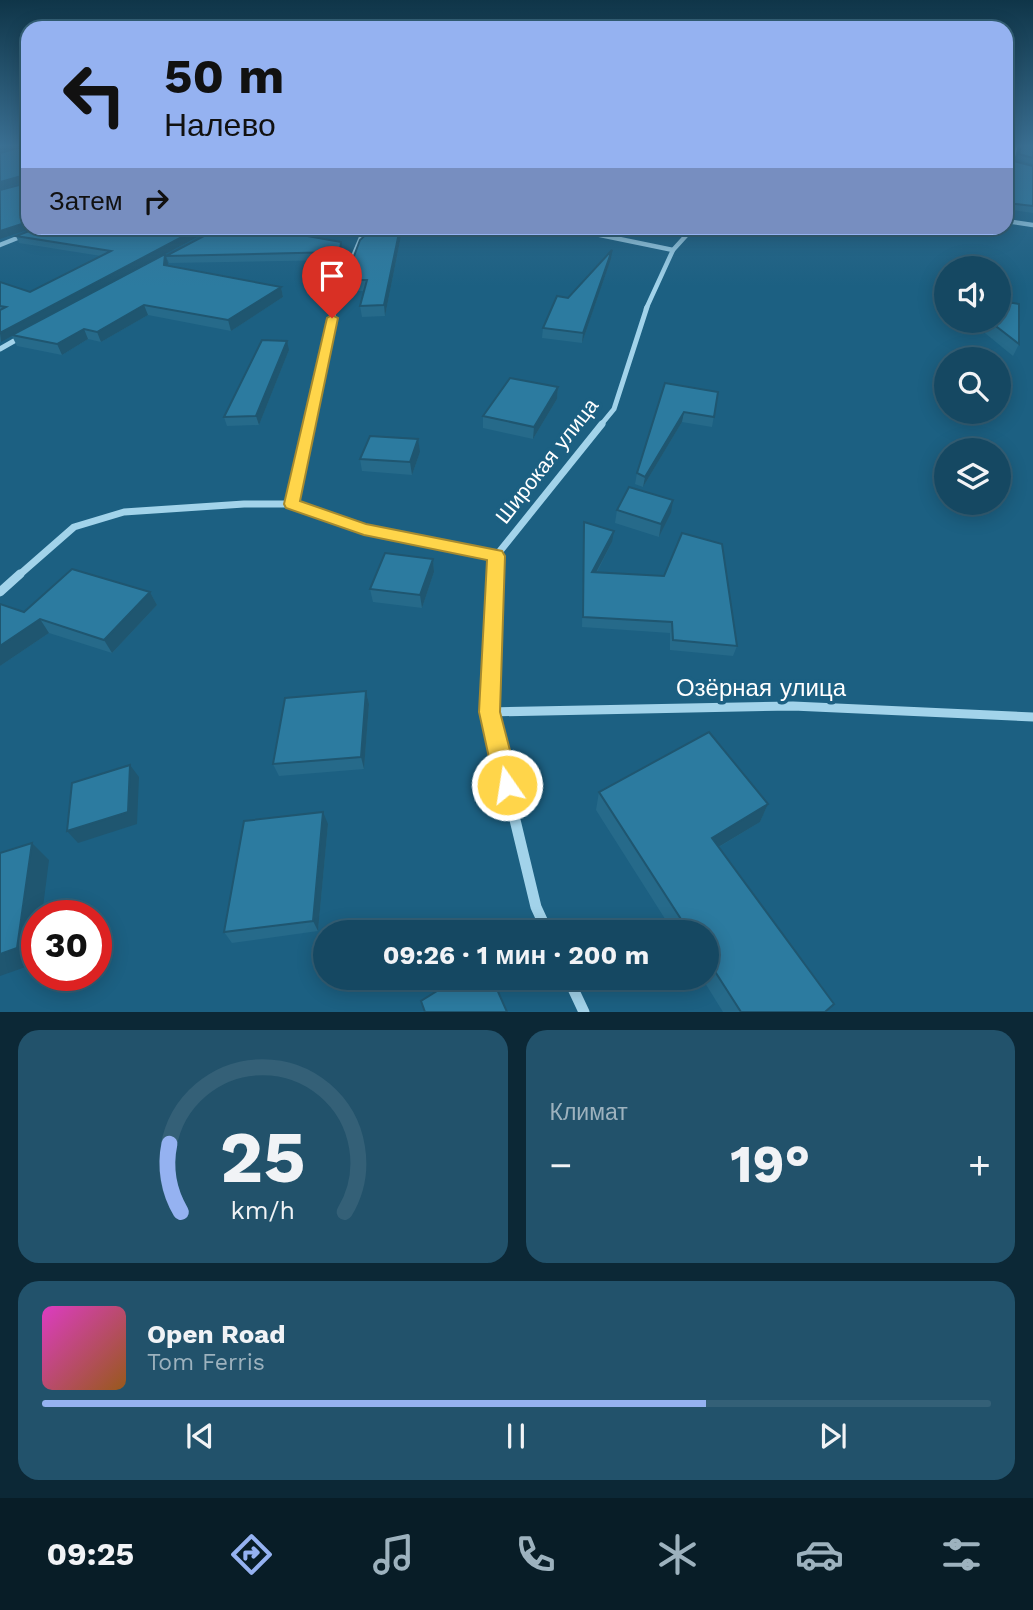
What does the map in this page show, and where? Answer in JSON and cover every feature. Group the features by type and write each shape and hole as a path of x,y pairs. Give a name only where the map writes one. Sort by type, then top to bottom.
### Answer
{"street":[{"path":"1013,223 1033,225"},
{"path":"0,245 25,235"},
{"path":"292,504 338,292 362,235"},
{"path":"600,235 673,250"},
{"name":"Широкая улица","path":"542,920 536,907 489,712 496,556 614,409 646,310 673,250 687,235"},
{"path":"0,349 24,336"},
{"path":"0,592 74,527 124,512 244,504 292,504 364,529 496,556"},
{"name":"Озёрная улица","path":"489,712 793,706 1033,717"},
{"path":"574,990 584,1012"}],"building":[{"path":"0,192 21,192 21,224 0,231"},
{"path":"1013,192 1033,192 1033,206 1013,204"},
{"path":"186,235 0,333 0,310 6,307 0,306 0,282 30,292 111,251 16,236"},
{"path":"206,235 302,235 341,242 340,252 166,256"},
{"path":"365,235 399,235 384,305 360,306 367,280 345,280 360,240"},
{"path":"612,250 583,333 543,328 557,296 568,298"},
{"path":"165,254 164,265 281,287 228,320 144,305 97,332 84,329 57,344 12,335"},
{"path":"1011,303 1019,304 1019,344 1005,333 1011,333"},
{"path":"262,340 287,341 256,416 224,417"},
{"path":"510,378 558,387 534,427 483,416"},
{"path":"665,383 718,392 714,417 684,412 645,477 637,473"},
{"path":"370,436 418,439 410,462 360,459"},
{"path":"629,487 673,500 661,524 617,510"},
{"path":"584,522 614,531 592,572 664,576 682,533 722,544 737,646 673,640 672,622 583,617"},
{"path":"385,553 433,559 420,595 370,589"},
{"path":"72,569 150,592 104,640 40,619 0,646 0,604 24,612"},
{"path":"366,691 361,757 273,764 285,698"},
{"path":"709,732 768,804 712,838 834,1004 825,1012 741,1012 719,978 719,920 682,920 599,792"},
{"path":"130,765 128,812 67,831 72,783"},
{"path":"323,812 313,921 224,932 244,821"},
{"path":"32,843 24,900 21,900 17,948 0,954 0,853"},
{"path":"439,990 497,990 507,1012 425,1012 421,1001"}],"route":[{"path":"332,318 292,504 364,529 496,556 489,712 507,785"}]}
